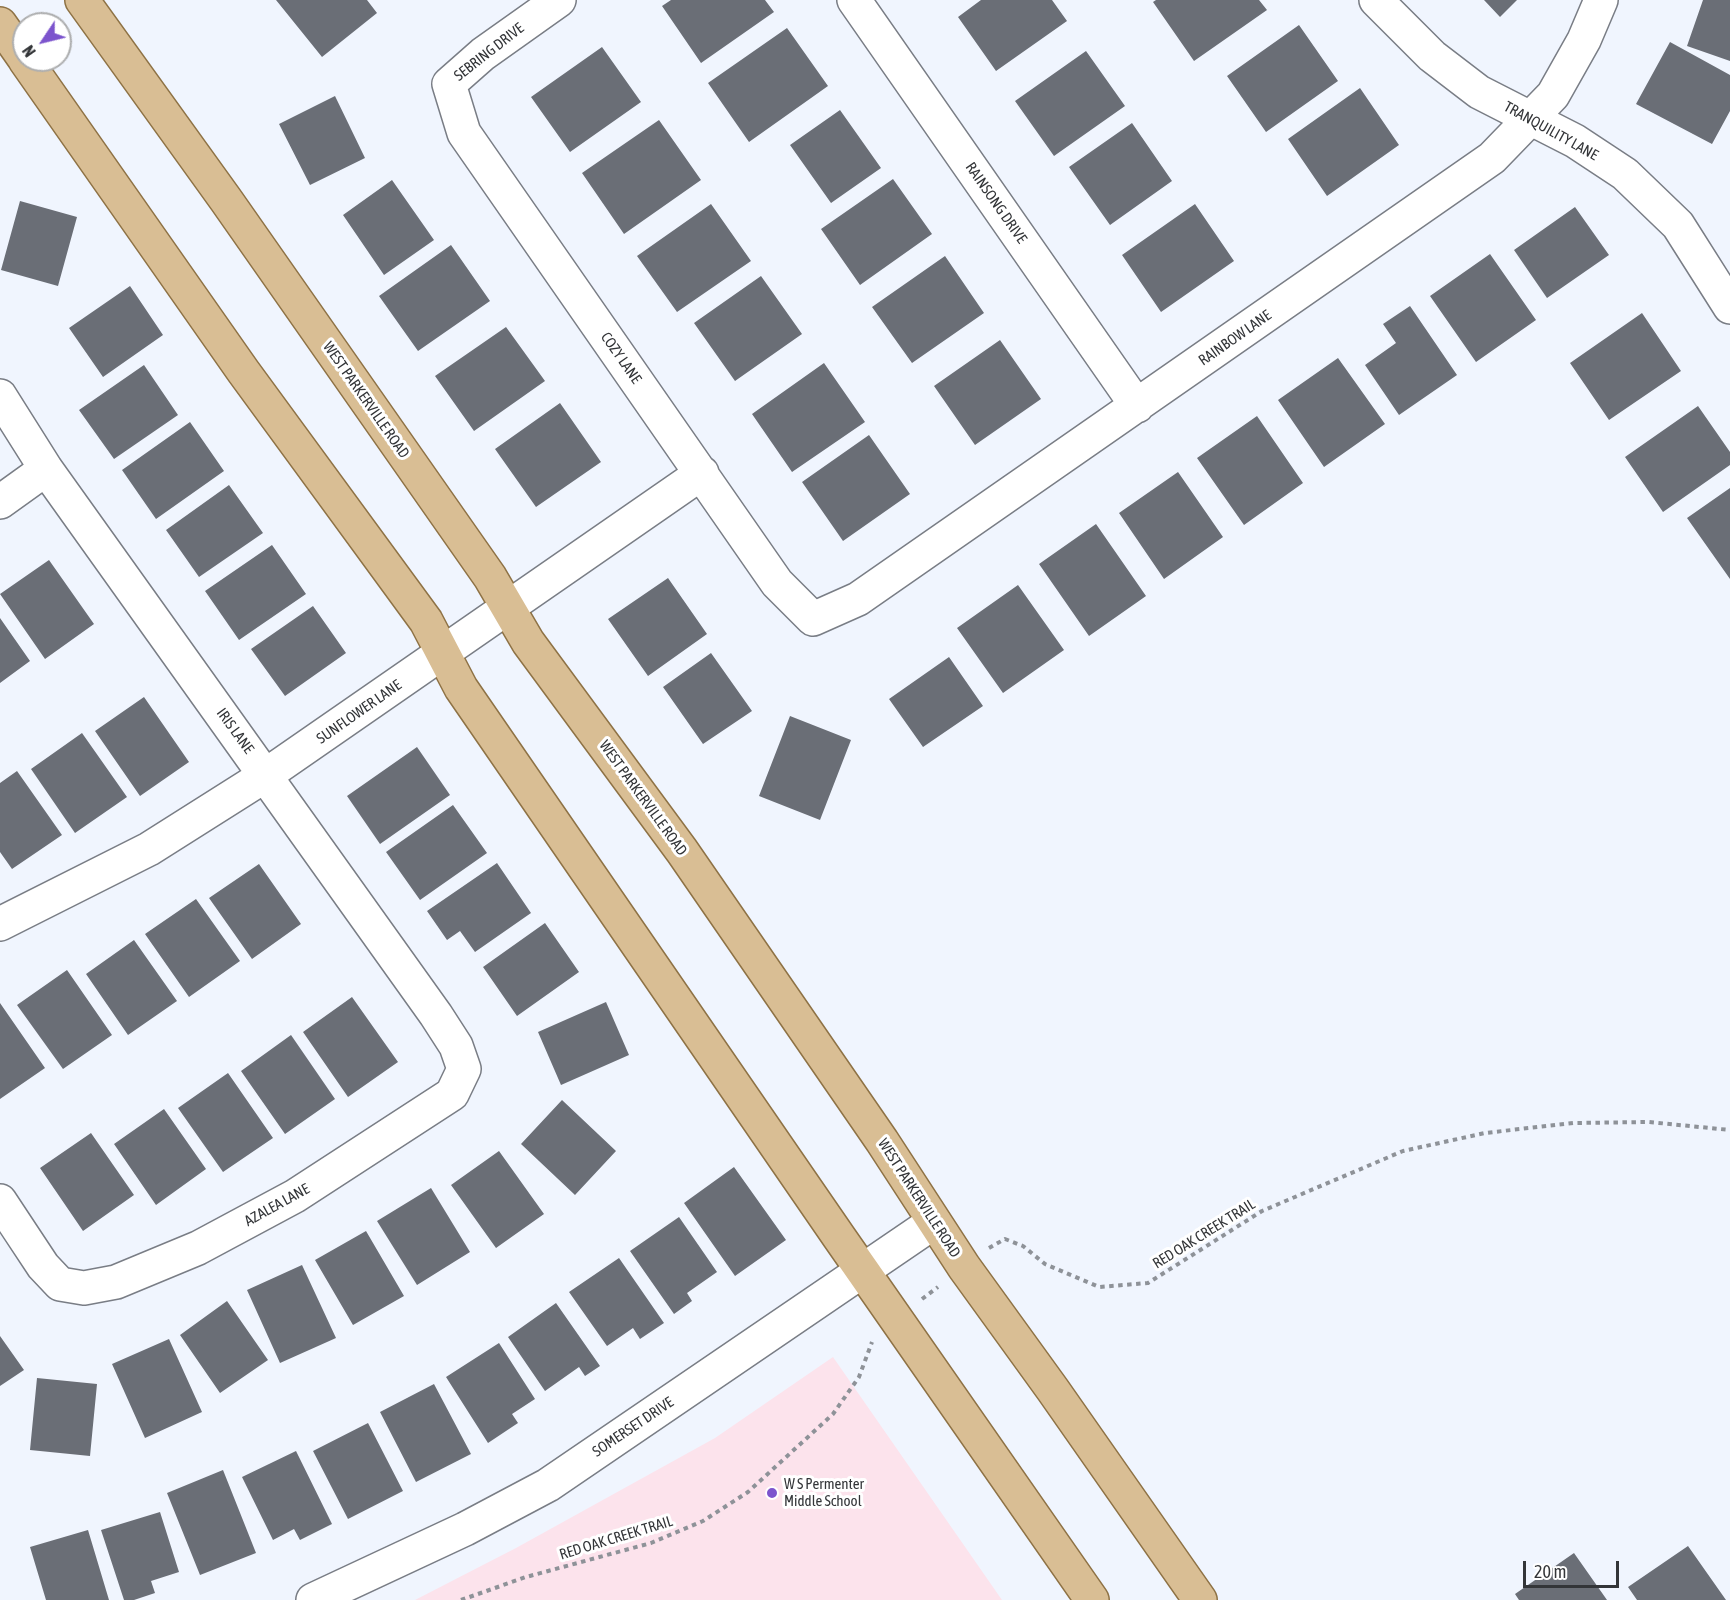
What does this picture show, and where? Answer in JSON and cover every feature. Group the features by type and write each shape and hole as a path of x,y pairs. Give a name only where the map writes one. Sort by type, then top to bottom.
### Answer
{"main road":[{"name":"WEST PARKERVILLE ROAD","path":"82,0 226,200 490,577 528,642 689,861 882,1141 964,1267 1060,1399 1200,1600"},
{"path":"0,24 12,41"},
{"path":"34,72 243,371 426,621 461,688 1092,1600"}],"street":[{"name":"SEBRING DRIVE","path":"449,84 483,54 559,0"},
{"name":"RAINSONG DRIVE","path":"854,0 1137,406"},
{"name":"TRANQUILITY LANE","path":"1376,0 1432,56 1479,92 1575,141 1625,174 1678,225 1730,307"},
{"name":"RAINBOW LANE","path":"813,619 858,599 1492,158 1553,94 1584,40 1601,0"},
{"name":"COZY LANE","path":"449,84 464,133 777,583 813,619"},
{"name":"IRIS LANE","path":"0,396 46,469 436,1015 456,1046 464,1069"},
{"path":"0,502 46,469"},
{"name":"SUNFLOWER LANE","path":"0,924 149,849 266,775 702,473"},
{"name":"AZALEA LANE","path":"0,1201 43,1266 60,1284 84,1288 116,1282 198,1248 296,1196 452,1094 464,1069"},
{"name":"SOMERSET DRIVE","path":"313,1600 465,1529 548,1485 934,1221"}],"path":[{"name":"RED OAK CREEK TRAIL","path":"460,1600 526,1577 651,1543 704,1521 748,1492 833,1414 859,1377 874,1336 993,1245 1005,1239 1023,1246 1045,1264 1099,1287 1148,1283 1263,1210 1403,1151 1485,1133 1573,1124 1648,1122 1730,1130"}],"shaded area":[{"name":"W S Permenter Middle School","path":"833,1357 1002,1600 415,1600 516,1548 715,1438"}],"building":[{"path":"276,0 367,0 377,13 322,57"},
{"path":"671,0 765,0 774,12 701,63 662,6"},
{"path":"981,0 1052,0 1067,21 996,71 958,17"},
{"path":"1156,0 1259,0 1267,10 1194,61 1153,2"},
{"path":"1484,0 1517,0 1500,17"},
{"path":"1703,0 1730,0 1730,61 1687,46"},
{"path":"1299,25 1338,81 1266,132 1227,76"},
{"path":"787,28 828,86 749,142 708,83"},
{"path":"1670,42 1730,75 1730,111 1712,144 1636,104"},
{"path":"602,47 641,102 570,152 531,97"},
{"path":"1086,51 1125,106 1054,156 1015,101"},
{"path":"1360,88 1399,145 1327,196 1288,139"},
{"path":"335,96 365,158 310,185 279,124"},
{"path":"840,110 881,168 831,203 790,145"},
{"path":"659,120 701,180 624,234 582,173"},
{"path":"1132,123 1172,181 1110,225 1069,167"},
{"path":"893,179 932,234 860,285 821,229"},
{"path":"392,180 434,240 384,275 343,215"},
{"path":"20,201 77,217 58,286 1,270"},
{"path":"711,204 751,261 677,312 637,256"},
{"path":"1195,204 1234,261 1161,312 1122,255"},
{"path":"1575,207 1609,255 1547,298 1514,250"},
{"path":"451,245 490,301 418,351 379,296"},
{"path":"1490,254 1536,320 1476,362 1430,296"},
{"path":"945,256 984,313 912,363 872,307"},
{"path":"761,276 802,334 735,381 694,323"},
{"path":"130,286 163,335 103,377 69,328"},
{"path":"1410,306 1457,375 1399,415 1365,365 1396,343 1383,324"},
{"path":"1642,313 1681,371 1609,420 1570,363"},
{"path":"506,327 545,381 474,431 435,376"},
{"path":"1000,340 1041,399 975,445 934,386"},
{"path":"1338,358 1385,424 1324,467 1278,400"},
{"path":"824,363 865,422 792,472 752,414"},
{"path":"144,365 178,415 114,459 79,410"},
{"path":"560,403 601,462 536,507 495,449"},
{"path":"1698,406 1730,452 1730,465 1663,512 1625,457"},
{"path":"1257,416 1303,483 1244,525 1197,458"},
{"path":"190,422 224,471 156,519 122,470"},
{"path":"869,435 910,494 843,541 802,482"},
{"path":"1178,472 1223,537 1164,579 1119,513"},
{"path":"229,485 263,533 199,577 166,530"},
{"path":"1730,488 1730,579 1687,518"},
{"path":"1096,524 1146,596 1089,636 1039,564"},
{"path":"272,545 306,594 239,640 205,591"},
{"path":"49,560 94,624 45,659 0,594"},
{"path":"668,578 707,634 648,676 608,619"},
{"path":"1018,585 1064,650 1003,693 957,628"},
{"path":"313,606 346,653 285,696 251,649"},
{"path":"0,618 30,661 0,683"},
{"path":"711,653 752,711 703,744 663,687"},
{"path":"949,657 983,706 923,747 889,699"},
{"path":"144,697 189,762 140,796 95,731"},
{"path":"790,716 851,740 820,820 759,796"},
{"path":"82,733 127,797 75,833 31,769"},
{"path":"417,747 450,795 380,844 347,796"},
{"path":"17,771 62,835 12,869 0,852 0,783"},
{"path":"453,805 487,853 420,900 386,852"},
{"path":"497,863 531,913 475,952 460,931 447,940 427,911"},
{"path":"259,864 301,924 252,959 209,898"},
{"path":"196,899 240,961 189,997 145,934"},
{"path":"545,923 579,972 517,1016 483,967"},
{"path":"134,940 177,1001 128,1035 86,974"},
{"path":"67,970 112,1035 63,1069 17,1005"},
{"path":"352,997 398,1062 348,1097 303,1032"},
{"path":"606,1002 629,1055 561,1085 538,1032"},
{"path":"0,1003 45,1068 0,1099"},
{"path":"291,1035 335,1099 285,1134 241,1071"},
{"path":"228,1073 273,1138 223,1172 178,1108"},
{"path":"562,1100 616,1151 575,1195 521,1144"},
{"path":"164,1109 206,1169 156,1205 114,1144"},
{"path":"91,1133 134,1195 83,1231 40,1168"},
{"path":"499,1151 544,1214 496,1248 451,1185"},
{"path":"734,1167 786,1240 735,1276 684,1203"},
{"path":"431,1188 470,1252 417,1285 377,1221"},
{"path":"679,1217 717,1272 687,1293 692,1301 674,1314 630,1251"},
{"path":"366,1231 404,1296 353,1325 315,1260"},
{"path":"619,1258 664,1323 640,1339 633,1328 607,1346 569,1292"},
{"path":"302,1265 336,1338 280,1363 247,1290"},
{"path":"227,1301 268,1360 220,1393 180,1335"},
{"path":"556,1303 600,1366 585,1376 579,1367 545,1391 508,1337"},
{"path":"0,1336 24,1370 0,1386"},
{"path":"169,1339 202,1412 145,1438 112,1364"},
{"path":"499,1343 535,1399 512,1414 518,1423 488,1443 446,1377"},
{"path":"37,1378 97,1384 90,1456 30,1450"},
{"path":"434,1384 471,1454 416,1482 380,1412"},
{"path":"368,1423 403,1491 348,1519 313,1451"},
{"path":"296,1451 332,1524 300,1540 294,1529 273,1540 242,1477"},
{"path":"223,1470 256,1553 200,1575 167,1493"},
{"path":"160,1512 179,1572 151,1581 155,1593 134,1600 124,1600 101,1530"},
{"path":"88,1530 109,1600 46,1600 30,1547"},
{"path":"1688,1546 1726,1600 1637,1600 1628,1587"},
{"path":"1574,1553 1607,1600 1519,1600 1515,1594"}],"place":[{"name":"W S Permenter Middle School","path":"772,1493"}]}
